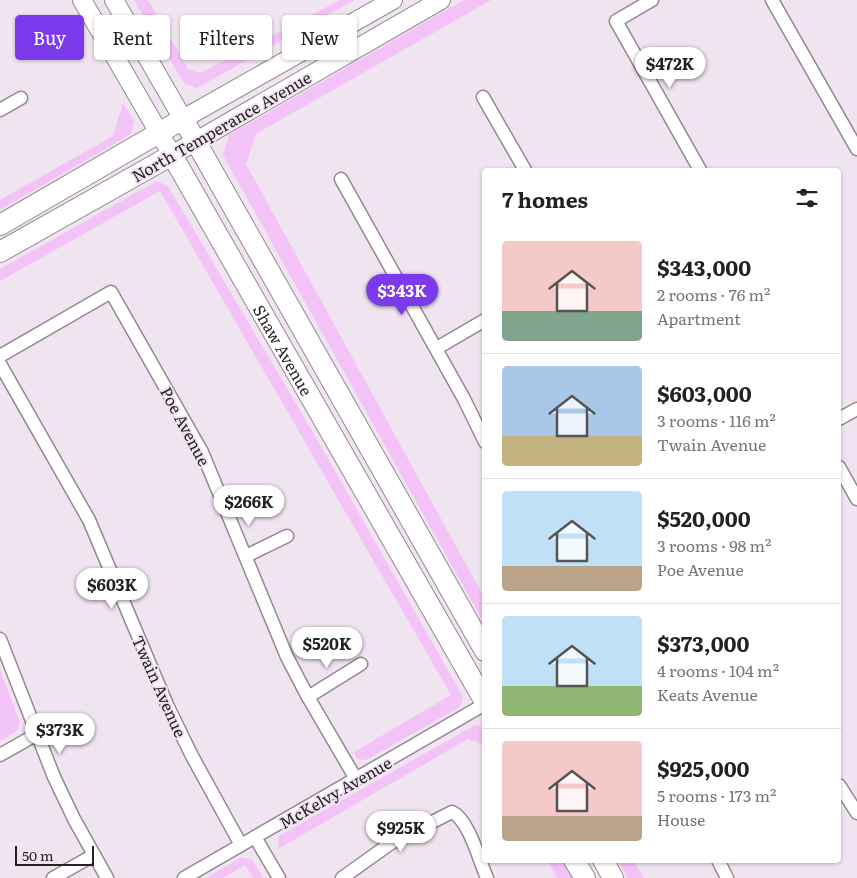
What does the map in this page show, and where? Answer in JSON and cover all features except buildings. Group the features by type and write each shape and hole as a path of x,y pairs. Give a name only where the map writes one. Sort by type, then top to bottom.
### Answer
{"main road":[{"name":"Shaw Avenue","path":"82,0 482,698"},
{"name":"Shaw Avenue","path":"114,0 482,646"},
{"name":"North Temperance Avenue","path":"0,225 393,0"},
{"name":"North Temperance Avenue","path":"0,252 441,0"},
{"path":"412,575 452,621 482,673"},
{"path":"576,863 585,878"},
{"path":"604,863 613,878"}],"street":[{"path":"652,0 616,21 699,168"},
{"path":"772,0 857,149"},
{"path":"483,97 524,168"},
{"path":"0,110 21,98"},
{"path":"341,180 436,348 482,436"},
{"name":"Poe Avenue","path":"0,356 111,292 202,452 287,657 356,779"},
{"path":"436,348 482,322"},
{"name":"Twain Avenue","path":"0,364 88,520 168,707 192,756 241,845"},
{"path":"841,418 857,409"},
{"path":"841,471 857,499"},
{"path":"246,556 287,536"},
{"path":"0,639 58,785 107,878"},
{"path":"308,697 360,664"},
{"name":"McKelvy Avenue","path":"184,878 482,705"},
{"path":"0,755 37,734"},
{"path":"841,788 857,813"},
{"path":"342,878 391,843 452,812 459,815 464,824 487,878"},
{"path":"255,837 279,878"},
{"path":"52,878 94,854"},
{"path":"720,863 727,878"}],"shaded area":[{"path":"134,0 148,0 157,15 143,15"},
{"path":"340,0 354,0 327,15 311,15"},
{"path":"464,0 491,0 256,134 246,164 482,594 482,620 223,155 229,135"},
{"path":"282,30 282,40 272,46 272,36"},
{"path":"170,38 180,55 180,60 183,60 189,70 201,73 226,60 247,60 197,88 184,83 170,60"},
{"path":"123,103 134,121 131,134 0,210 0,200 113,136"},
{"path":"157,181 168,186 318,441 463,697 460,707 366,760 357,759 354,752 451,695 160,191 0,281 0,269"},
{"path":"0,669 20,723 17,731 0,741"},
{"path":"475,725 482,727 482,746 468,739 278,849 279,836"},
{"path":"242,857 253,861 263,878 253,878 245,865 223,878 206,878"},
{"path":"549,863 565,863 573,878 557,878"},
{"path":"620,863 635,863 644,878 628,878"}]}
